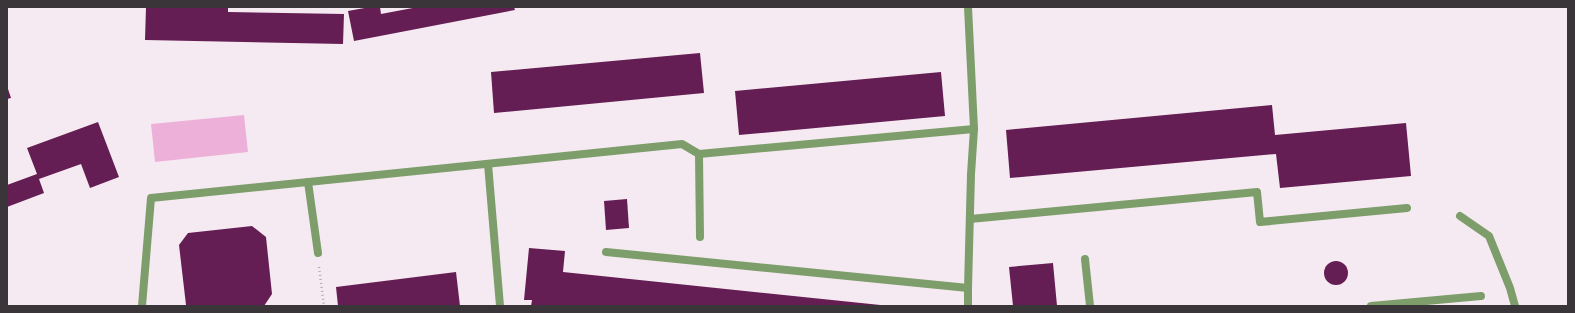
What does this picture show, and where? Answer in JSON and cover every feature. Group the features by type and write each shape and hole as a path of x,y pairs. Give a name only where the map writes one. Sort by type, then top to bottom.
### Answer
{"lane":[{"path":"968,7 974,129 971,174 968,306"},
{"path":"142,306 151,198 682,144 699,154 974,129"},
{"path":"699,154 700,237"},
{"path":"488,164 500,306"},
{"path":"308,182 318,253"},
{"path":"970,219 1257,192 1260,222 1407,208"},
{"path":"1460,216 1489,236 1510,288 1515,306"},
{"path":"606,252 968,288"},
{"path":"1085,259 1090,306"},
{"path":"1371,306 1481,296"}],"path":[{"path":"318,253 324,306"}],"shaded area":[{"path":"244,115 248,152 155,162 151,124"}],"building":[{"path":"146,7 228,7 228,12 344,14 343,44 145,40"},
{"path":"370,7 380,7 381,14 418,7 514,7 515,10 354,41 348,11"},
{"path":"700,53 704,93 494,113 491,72"},
{"path":"941,72 945,116 739,135 735,91"},
{"path":"7,86 11,98 7,99"},
{"path":"1272,105 1275,135 1406,123 1411,176 1280,188 1276,154 1010,178 1006,130"},
{"path":"98,122 119,177 90,188 81,164 39,179 44,193 7,207 7,185 37,174 27,148"},
{"path":"627,199 629,228 606,230 604,201"},
{"path":"252,226 266,237 272,294 264,306 186,305 179,245 188,233"},
{"path":"529,248 565,251 563,272 890,306 531,306 532,300 524,300"},
{"path":"1336,261 1345,264 1348,273 1345,282 1336,285 1327,282 1324,273 1327,264"},
{"path":"1053,263 1057,306 1013,306 1009,267"},
{"path":"456,272 460,306 338,306 336,287"}]}
